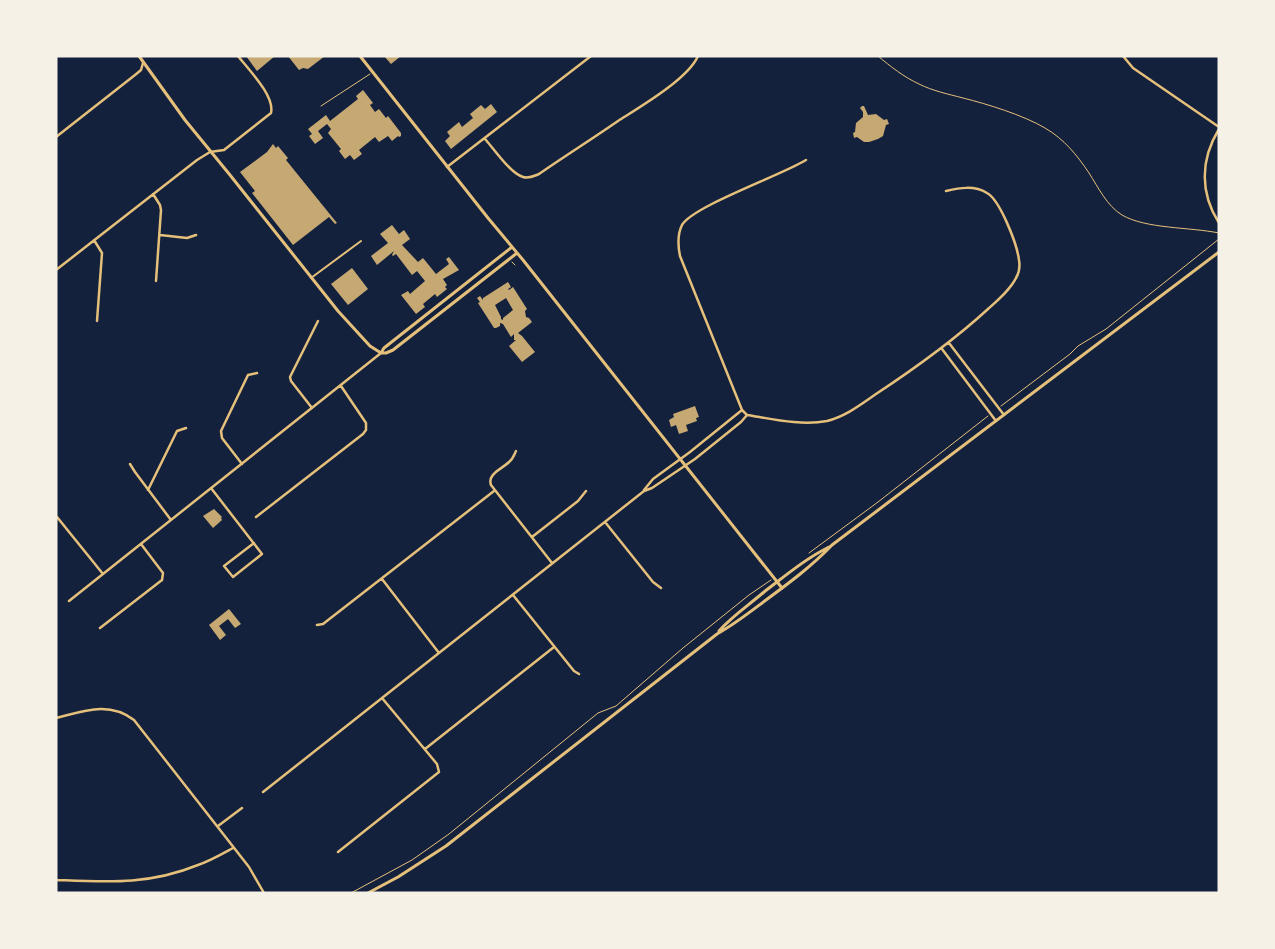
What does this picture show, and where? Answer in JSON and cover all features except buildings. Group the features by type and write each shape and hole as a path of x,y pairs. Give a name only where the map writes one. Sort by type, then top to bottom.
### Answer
{"street":[{"path":"139,56 164,93 311,278 350,325 370,346 380,353 393,350 517,253"},
{"path":"56,270 196,160 210,152 224,150 271,113 272,103 266,92 238,56"},
{"path":"360,56 782,588"},
{"path":"447,167 591,56"},
{"path":"485,139 514,172 523,177 539,174 657,95 684,72 698,56"},
{"path":"1122,56 1133,68 1219,128 1208,151 1204,174 1204,188 1213,214 1219,224"},
{"path":"56,137 141,70 143,63"},
{"path":"806,160 698,212 683,225 678,240 680,256 742,410 747,415 810,423 839,418 949,344 1007,291 1016,278 1020,266 1018,252 996,201 989,194 972,188 946,191"},
{"path":"153,194 162,210 156,281"},
{"path":"160,235 187,238 196,235"},
{"path":"94,240 102,253 97,321"},
{"path":"311,278 361,240"},
{"path":"69,601 512,247"},
{"path":"717,634 727,622 815,554 832,545 1219,252"},
{"path":"312,408 290,377 318,320"},
{"path":"949,344 1004,415"},
{"path":"942,349 996,421"},
{"path":"242,464 222,438 221,431 248,376 257,373"},
{"path":"256,517 366,430 366,423 340,386"},
{"path":"263,792 644,491 653,479 742,410"},
{"path":"644,491 652,488 685,465 741,422 747,415"},
{"path":"148,490 177,431 186,428"},
{"path":"516,452 511,460 491,476 490,480 494,490 552,563"},
{"path":"130,464 171,520"},
{"path":"211,488 254,543 262,554 233,577 224,566 254,543"},
{"path":"317,625 323,624 494,490"},
{"path":"532,537 578,501 586,491"},
{"path":"57,517 102,574"},
{"path":"605,522 653,582 661,588"},
{"path":"100,628 162,580 163,573 141,544"},
{"path":"368,893 407,872 446,846 717,634 818,560 832,545"},
{"path":"381,579 439,653"},
{"path":"513,595 574,671 579,674"},
{"path":"425,749 554,647"},
{"path":"338,852 436,776 438,772 438,764 382,698"},
{"path":"56,718 97,709 116,709 134,720 249,867 264,893"},
{"path":"218,826 242,808"},
{"path":"56,880 125,882 166,876 200,865 233,848"}],"path":[{"path":"878,56 900,74 919,84 982,103 1030,120 1045,128 1062,140 1076,155 1114,209 1122,215 1154,224 1219,233"},
{"path":"321,106 372,72"},
{"path":"998,408 1078,346 1106,329 1219,240"},
{"path":"809,553 894,490 991,414"},
{"path":"351,893 412,860 449,834 598,713 616,706 683,648 767,582"}]}
